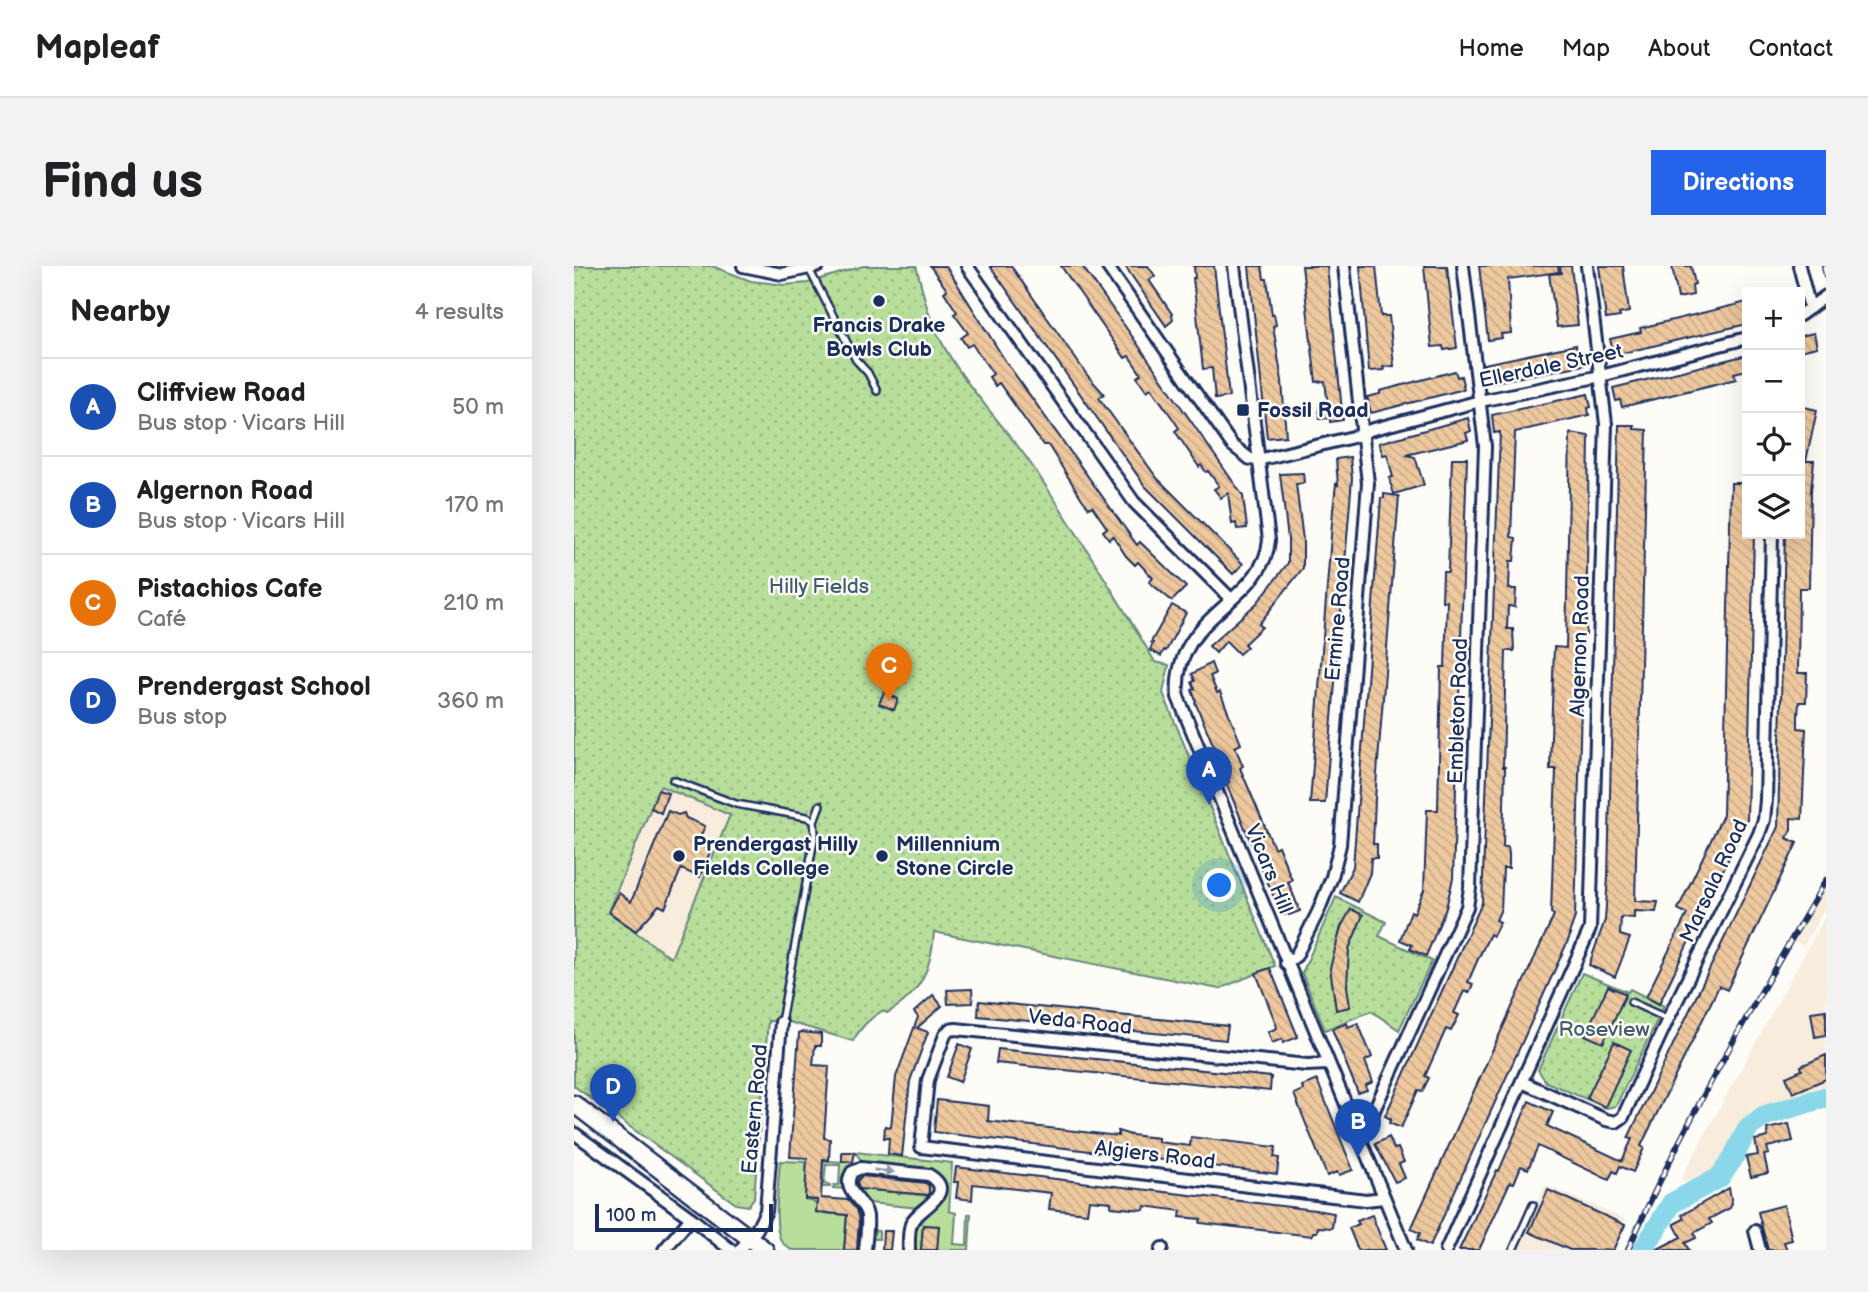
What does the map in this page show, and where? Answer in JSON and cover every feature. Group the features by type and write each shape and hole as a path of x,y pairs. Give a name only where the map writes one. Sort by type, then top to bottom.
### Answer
{"main road":[{"path":"574,1104 745,1244 765,1250"}],"street":[{"path":"743,266 782,274 812,267"},
{"path":"967,266 1133,502 1231,599"},
{"path":"1107,266 1232,445 1250,459 1258,460 1364,433"},
{"name":"Vicars Hill","path":"1234,266 1269,540 1268,552 1255,575 1188,645 1178,677 1178,697 1406,1250"},
{"name":"Ermine Road","path":"1286,962 1296,956 1318,912 1332,877 1340,845 1368,483 1344,266"},
{"name":"Embleton Road","path":"1356,1131 1370,1119 1467,907 1485,446 1463,266"},
{"name":"Algernon Road","path":"1446,1250 1590,929 1606,424 1587,266"},
{"path":"1799,266 1810,309"},
{"path":"1805,312 1826,296"},
{"name":"Ellerdale Street","path":"1364,433 1480,401 1601,376 1742,339"},
{"name":"Marsala Road","path":"1522,1083 1616,1122 1623,1116 1764,820 1772,539"},
{"name":"Eastern Road","path":"745,1244 763,1218 768,1200 781,1021"},
{"name":"Veda Road","path":"921,1147 928,1080 949,1030 1307,1065 1328,1064"},
{"path":"574,1133 691,1217 731,1250"},
{"name":"Algiers Road","path":"921,1147 1366,1200 1384,1198"},
{"path":"865,1250 867,1214 848,1183 852,1172 861,1168 929,1175 939,1186 937,1198 912,1221 909,1250"},
{"path":"664,1250 691,1217"},
{"path":"1755,1231 1760,1250"}],"lane":[{"path":"812,267 856,360 877,391"},
{"path":"673,780 736,804 807,817 814,821"},
{"path":"781,1021 815,834 814,821 820,805"},
{"path":"1631,1002 1668,1019"},
{"path":"1513,1250 1533,1205"}],"shaded area":[{"path":"659,786 730,815 671,959 608,912"},
{"path":"1826,871 1826,905 1804,946 1790,938 1815,896"},
{"path":"1826,915 1826,1087 1750,1111 1715,1170 1689,1185 1681,1178"},
{"path":"1545,1185 1625,1219 1612,1250 1517,1250"}],"green space":[{"name":"Hilly Fields","path":"574,266 712,266 751,281 785,285 808,283 863,266 916,266 931,320 949,355 1049,491 1155,662 1169,665 1163,693 1275,966 1219,989 934,932 927,969 916,989 898,1006 873,1017 853,1041 789,1022 768,1021 754,1198 748,1206 736,1204 574,1086","holes":["660,786 730,815 671,958 608,912"]},
{"path":"1336,897 1386,922 1379,936 1432,961 1399,1030 1371,1011 1325,1030 1302,973"},
{"name":"Roseview","path":"1582,973 1628,992 1630,989 1664,1006 1616,1106 1607,1108 1546,1082 1538,1070"},
{"path":"855,1152 952,1163 949,1211 956,1213 954,1244 967,1245 968,1214 971,1214 969,1250 937,1250 938,1226 923,1225 921,1250 913,1250 915,1225 941,1182 863,1163"},
{"path":"780,1161 807,1162 805,1199 812,1200 817,1205 816,1212 847,1215 844,1250 791,1250 782,1242 777,1226"},
{"path":"823,1161 853,1162 855,1165 844,1177 846,1189 833,1188 834,1185 839,1185 840,1165 826,1165 824,1184 830,1187 822,1187"},
{"path":"866,1171 866,1174 857,1174 856,1188 928,1196 930,1181 923,1180 923,1177 930,1178 934,1191 919,1208 868,1203 872,1215 872,1230 879,1231 879,1239 869,1239 869,1216 852,1187 854,1174"}],"building":[{"path":"930,266 946,266 1006,362 1137,545 1140,542 1186,587 1172,601 1149,582 1153,578 1138,562 1135,565 1126,556 1113,536 1109,539 1103,531 1107,528 1092,506 1089,508 1082,499 1048,445 1043,445 999,383 995,386 989,377 993,374 972,344 967,347 961,338 968,333 954,314 957,312 944,292 947,290"},
{"path":"990,266 1011,266 1087,375 1104,394 1099,398 1157,478 1243,564 1233,574 1145,486"},
{"path":"1061,266 1082,266 1134,339 1243,496 1247,528 1237,529 1236,523 1232,524 1228,493 1221,498 1214,489 1219,486 1208,471 1201,465 1199,467 1175,431 1179,428 1173,419 1151,388 1147,391 1137,377 1141,374 1129,356 1125,358"},
{"path":"1125,266 1148,266 1155,276 1149,280 1172,314 1173,320 1166,326"},
{"path":"1194,266 1214,266 1229,397 1215,399 1212,368 1203,369"},
{"path":"1249,266 1262,266 1264,279 1267,279 1276,325 1273,326 1282,381 1286,436 1267,438"},
{"path":"1302,266 1327,266 1343,420 1330,422 1330,418 1320,419 1319,407 1328,406 1325,381 1316,382"},
{"path":"1360,266 1376,266 1381,316 1389,316 1394,366 1383,367 1384,370 1369,371"},
{"path":"1424,266 1447,266 1457,348 1444,350 1443,346 1432,347"},
{"path":"1479,266 1558,266 1559,272 1508,279 1511,333 1501,334 1502,338 1488,340"},
{"path":"1560,266 1571,266 1578,325 1557,327 1549,274 1561,273"},
{"path":"1599,266 1623,266 1629,312 1619,314 1620,317 1606,319"},
{"path":"1672,266 1691,266 1695,284 1692,285 1693,295 1678,298"},
{"path":"1742,303 1742,325 1614,355 1610,339 1641,332 1640,328"},
{"path":"1814,333 1817,347 1805,350 1805,335"},
{"path":"1576,345 1577,352 1581,351 1584,365 1488,383 1484,364"},
{"path":"1742,356 1742,371 1734,373 1736,379 1622,407 1620,400 1616,401 1613,388"},
{"path":"1455,371 1457,377 1461,376 1464,389 1371,413 1367,397"},
{"path":"1588,394 1591,407 1588,408 1589,415 1515,432 1511,537 1516,538 1514,561 1510,561 1509,589 1516,589 1515,607 1508,606 1507,629 1513,629 1514,651 1506,651 1503,767 1503,847 1508,847 1509,868 1503,868 1501,909 1496,920 1500,922 1493,936 1490,934 1468,982 1473,984 1469,993 1464,991 1454,1013 1459,1015 1451,1031 1446,1029 1425,1076 1429,1078 1422,1092 1418,1090 1401,1128 1389,1123 1391,1119 1385,1116 1482,903 1500,432 1494,433 1492,415"},
{"path":"1805,407 1817,410 1806,461 1814,461 1809,588 1799,588 1798,673 1807,673 1806,702 1799,702 1798,716 1798,728 1806,729 1802,819 1791,818 1791,830 1787,838 1797,843 1727,990 1719,986 1641,1146 1644,1148 1633,1172 1620,1166 1617,1173 1613,1171 1609,1180 1538,1146 1528,1169 1521,1166 1514,1183 1510,1182 1479,1250 1459,1250 1497,1170 1499,1171 1529,1101 1553,1112 1547,1126 1622,1161 1632,1139 1628,1138 1778,827 1785,539 1805,539"},
{"path":"1468,418 1471,431 1466,433 1468,440 1406,455 1415,457 1424,485 1394,494 1389,478 1393,477 1387,454 1383,455 1379,443"},
{"path":"1619,425 1634,425 1634,429 1647,430 1635,901 1658,902 1656,912 1634,911 1634,918 1621,917 1620,935 1630,938 1615,977 1589,965 1605,920 1608,877"},
{"path":"1570,433 1589,436 1586,635 1583,635 1575,917 1571,934 1430,1246 1417,1240 1420,1233 1411,1229 1554,915 1551,913 1556,769 1550,769 1552,706 1554,647 1566,648"},
{"path":"1350,457 1352,478 1325,803 1310,803 1333,510 1336,484 1338,485 1336,459"},
{"path":"1452,458 1467,458 1453,878 1446,908 1426,956 1410,949 1412,945 1400,940 1411,911 1414,913 1424,890 1427,810 1438,810 1441,667 1445,667 1447,601 1442,601 1443,572 1448,572"},
{"path":"1303,473 1304,483 1296,484 1303,540 1303,568 1259,624 1262,627 1244,644 1247,647 1239,654 1226,641 1216,653 1209,646 1257,603 1288,563 1288,539 1280,474"},
{"path":"1731,483 1742,483 1742,539 1754,539 1747,820 1659,1004 1646,997 1687,914 1678,909 1723,815"},
{"path":"1384,494 1399,496 1375,799 1373,844 1377,844 1377,858 1371,858 1370,873 1358,902 1340,893 1353,867 1381,498 1384,498"},
{"path":"1172,605 1186,613 1161,656 1150,650 1153,643 1151,642"},
{"path":"1211,663 1215,674 1210,676 1217,693 1220,692 1241,744 1235,747 1243,766 1240,768 1274,848 1278,846 1292,880 1288,882 1300,911 1289,915 1284,915 1280,906 1278,907 1195,702 1192,682 1195,681 1192,674"},
{"path":"884,692 898,699 894,710 879,704"},
{"path":"658,790 668,793 661,813 651,808"},
{"name":"Prendergast Hilly Fields College","path":"668,811 678,815 684,813 686,818 705,826 700,837 706,840 704,844 712,847 700,877 681,869 665,908 659,905 636,931 609,912 619,893 631,902"},
{"path":"1351,909 1363,915 1349,949 1347,986 1350,1007 1336,1010 1330,968 1341,927"},
{"path":"1270,968 1298,1037 1283,1043 1282,1039 1272,1043 1268,1032 1277,1028 1256,973"},
{"path":"1608,986 1626,994 1603,1043 1585,1035"},
{"path":"972,989 973,1003 948,1004 947,990"},
{"path":"933,995 942,1006 917,1028 928,1032 910,1081 902,1156 888,1154 889,1138 884,1138 885,1126 891,1127 896,1077 918,1017 914,1012"},
{"path":"979,1001 1228,1026 1226,1040 978,1016"},
{"path":"1826,1010 1826,1035 1815,1037 1811,1012"},
{"path":"1347,1023 1348,1027 1358,1023 1372,1057 1365,1061 1373,1082 1366,1085 1367,1090 1358,1093 1332,1029"},
{"path":"801,1032 821,1034 821,1046 815,1046 813,1065 829,1066 824,1138 830,1139 829,1160 823,1159 821,1198 848,1200 856,1209 859,1220 857,1250 844,1250 847,1215 816,1212 817,1200 805,1199 807,1158 790,1157"},
{"path":"1614,1042 1631,1050 1605,1107 1587,1098"},
{"path":"959,1044 972,1049 960,1082 947,1077"},
{"path":"998,1049 1271,1077 1270,1091 996,1063"},
{"path":"1826,1055 1826,1079 1793,1093 1786,1077 1802,1070 1801,1066"},
{"path":"1317,1080 1353,1170 1339,1175 1337,1172 1327,1176 1294,1094 1303,1090 1302,1086"},
{"path":"937,1100 989,1106 988,1121 1118,1136 1118,1131 1158,1138 1158,1142 1190,1146 1191,1137 1276,1147 1274,1157 1279,1158 1277,1174 934,1132"},
{"path":"1789,1124 1793,1141 1767,1147 1769,1154 1764,1155 1768,1173 1751,1177 1746,1157 1758,1155 1755,1140 1768,1137 1767,1129"},
{"path":"1389,1137 1404,1162 1399,1164 1405,1178 1395,1182 1375,1144"},
{"path":"842,1152 855,1152 853,1162 842,1161"},
{"path":"956,1167 1334,1213 1332,1228 1318,1227 1312,1236 1200,1223 1201,1219 1180,1217 1181,1211 1145,1206 1144,1210 1111,1207 1111,1202 1089,1200 1087,1213 1049,1209 1051,1193 973,1184 972,1200 956,1198"},
{"path":"862,1176 926,1183 929,1186 929,1195 859,1189 857,1181"},
{"path":"1729,1188 1732,1203 1730,1208 1709,1219 1712,1223 1694,1233 1696,1238 1685,1243 1689,1250 1656,1250 1681,1237 1674,1224 1684,1219 1682,1215"},
{"path":"1548,1190 1625,1225 1613,1250 1570,1250 1529,1232"},
{"path":"1784,1205 1792,1240 1784,1242 1787,1250 1768,1250 1758,1212"},
{"path":"1372,1215 1386,1250 1358,1250 1349,1228 1359,1224 1357,1221"},
{"path":"923,1225 939,1226 937,1250 921,1250"},
{"path":"883,1231 892,1231 890,1250 882,1250"}],"waterway":[{"path":"1643,1250 1672,1203 1719,1178 1732,1160 1748,1128 1764,1116 1826,1097"}],"railway":[{"path":"1824,266 1826,276"},
{"path":"1628,1250 1697,1108 1826,880"}],"place":[{"name":"Francis Drake Bowls Club","path":"879,301"},
{"name":"Fossil Road","path":"1243,410"},
{"name":"Pistachios Cafe","path":"889,701"},
{"name":"Cliffview Road","path":"1209,805"},
{"name":"Prendergast Hilly Fields College","path":"679,856"},
{"name":"Millennium Stone Circle","path":"882,856"},
{"name":"Prendergast School","path":"613,1122"},
{"name":"Algernon Road","path":"1358,1157"}]}
